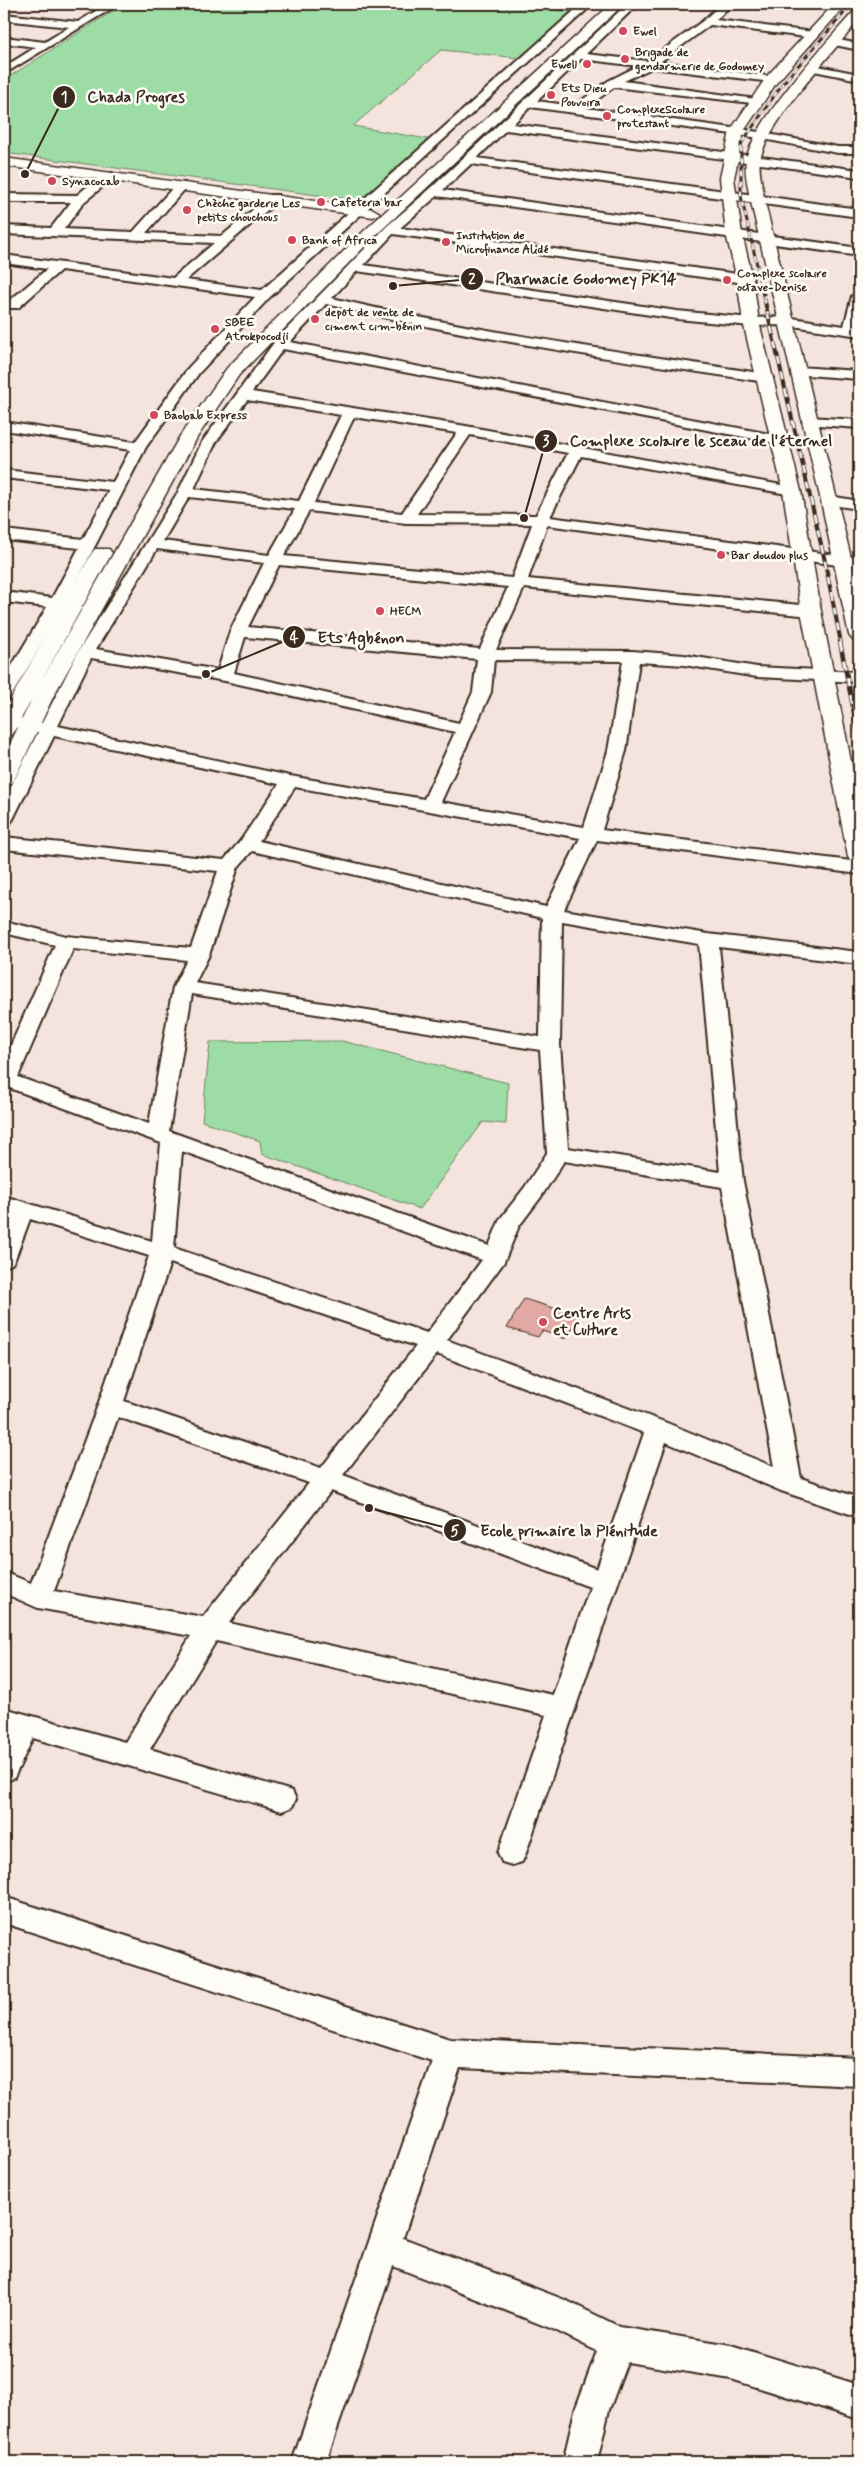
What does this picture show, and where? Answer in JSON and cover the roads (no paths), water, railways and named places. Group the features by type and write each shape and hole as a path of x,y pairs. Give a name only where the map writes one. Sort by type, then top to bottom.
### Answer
{"main road":[{"path":"173,427 200,385 237,343 366,212 602,4"},
{"path":"4,778 29,725 189,436 233,372 282,320 370,233 618,4"},
{"path":"841,4 772,79 736,131 727,178 734,234 745,279 752,322 792,492 811,611 859,857"},
{"path":"857,19 812,68 763,135 753,159 757,198 809,421 830,501 859,635"},
{"path":"4,162 366,212"},
{"path":"5,724 111,537"}],"street":[{"path":"4,71 114,4"},
{"path":"542,4 586,6"},
{"path":"4,819 50,729 86,652 185,492 209,442 280,344 390,230 434,192 526,103 633,4"},
{"path":"576,110 612,83 651,64 708,22 727,4"},
{"path":"4,693 57,604 120,487 139,447 194,370 265,294 366,212 387,182 586,6"},
{"path":"20,19 37,9"},
{"path":"4,17 79,25"},
{"path":"708,22 814,35"},
{"path":"4,40 46,45"},
{"path":"834,42 859,47"},
{"path":"579,56 772,79"},
{"path":"4,60 19,62"},
{"path":"812,68 859,77"},
{"path":"612,83 756,102"},
{"path":"526,103 763,135 838,150 859,150"},
{"path":"502,126 730,155 859,174"},
{"path":"468,160 859,213"},
{"path":"55,232 80,199 108,176"},
{"path":"137,235 181,186"},
{"path":"434,192 859,252"},
{"path":"4,198 80,199"},
{"path":"176,282 222,240 274,198"},
{"path":"4,230 222,240"},
{"path":"390,230 745,279"},
{"path":"4,259 265,294"},
{"path":"12,305 57,266"},
{"path":"354,267 650,312 752,322 786,321 854,331 859,296"},
{"path":"322,299 432,324 535,343 766,378"},
{"path":"280,344 780,440"},
{"path":"798,371 859,375"},
{"path":"242,395 466,430 792,492"},
{"path":"225,676 238,631 274,560 304,507 349,412"},
{"path":"809,421 859,424"},
{"path":"4,426 139,447"},
{"path":"406,518 466,430"},
{"path":"430,806 482,692 486,654 519,581 541,520 576,452"},
{"path":"4,474 120,487"},
{"path":"185,492 406,518 541,520 859,563"},
{"path":"830,501 859,505"},
{"path":"4,535 89,544"},
{"path":"152,544 274,560 519,581 811,611"},
{"path":"4,597 57,604"},
{"path":"238,631 486,654 632,656 684,660 757,672 859,677"},
{"path":"86,652 225,676 464,729"},
{"path":"131,1756 209,1629 432,1343 496,1257 508,1224 533,1192 558,1153 550,1045 552,914 591,834 617,751 632,656"},
{"path":"5,724 29,725 290,781 591,834 859,868"},
{"path":"38,1598 110,1405 162,1252 165,1138 183,987 199,955 229,866 248,844 290,781"},
{"path":"4,843 229,866"},
{"path":"248,844 552,914 708,940 859,958"},
{"path":"4,927 66,942 199,955"},
{"path":"708,940 732,1182 790,1484"},
{"path":"66,942 5,1080 496,1257"},
{"path":"183,987 550,1045"},
{"path":"558,1153 732,1182"},
{"path":"4,1259 13,1206 162,1252 432,1343 658,1429 790,1484 859,1508"},
{"path":"110,1405 326,1479 605,1582"},
{"path":"512,1853 658,1429"},
{"path":"4,1582 38,1598 209,1629 562,1708"},
{"path":"4,1770 14,1722 282,1799"},
{"path":"4,1910 450,2053 859,2072"},
{"path":"309,2462 450,2053"},
{"path":"383,2246 565,2317 617,2343 731,2362 859,2402"},
{"path":"580,2462 592,2410 617,2343"}],"railway":[{"path":"761,282 741,196 741,144 783,83 852,4"},
{"path":"760,280 824,557 841,643"},
{"path":"840,642 859,737"}],"place":[{"name":"Ewel","path":"623,31"},
{"name":"Brigade de gendarmerie de Godomey","path":"625,59"},
{"name":"Ewell","path":"587,64"},
{"name":"Ets Dieu Pouvoira","path":"551,95"},
{"name":"ComplexeScolaire protestant","path":"607,116"},
{"name":"Chada Progres","path":"25,174"},
{"name":"Synacocab","path":"52,181"},
{"name":"Cafeteria bar","path":"321,202"},
{"name":"Chèche garderie Les petits chouchous","path":"187,210"},
{"name":"Bank of Africa","path":"292,240"},
{"name":"Institution de Microfinance Alidé","path":"446,242"},
{"name":"Complexe scolaire octave-Denise","path":"727,280"},
{"name":"Pharmacie Godomey PK14","path":"393,286"},
{"name":"depôt de vente de ciment cim-bénin","path":"315,319"},
{"name":"SBEE Atrokpocodji","path":"215,329"},
{"name":"Baobab Express","path":"154,415"},
{"name":"Complexe scolaire le sceau de l'éternel","path":"524,518"},
{"name":"Bar doudou plus","path":"721,555"},
{"name":"HECM","path":"380,611"},
{"name":"Ets Agbénon","path":"206,674"},
{"name":"Centre Arts et Culture","path":"543,1322"},
{"name":"Ecole primaire la Plénitude","path":"369,1508"}]}
